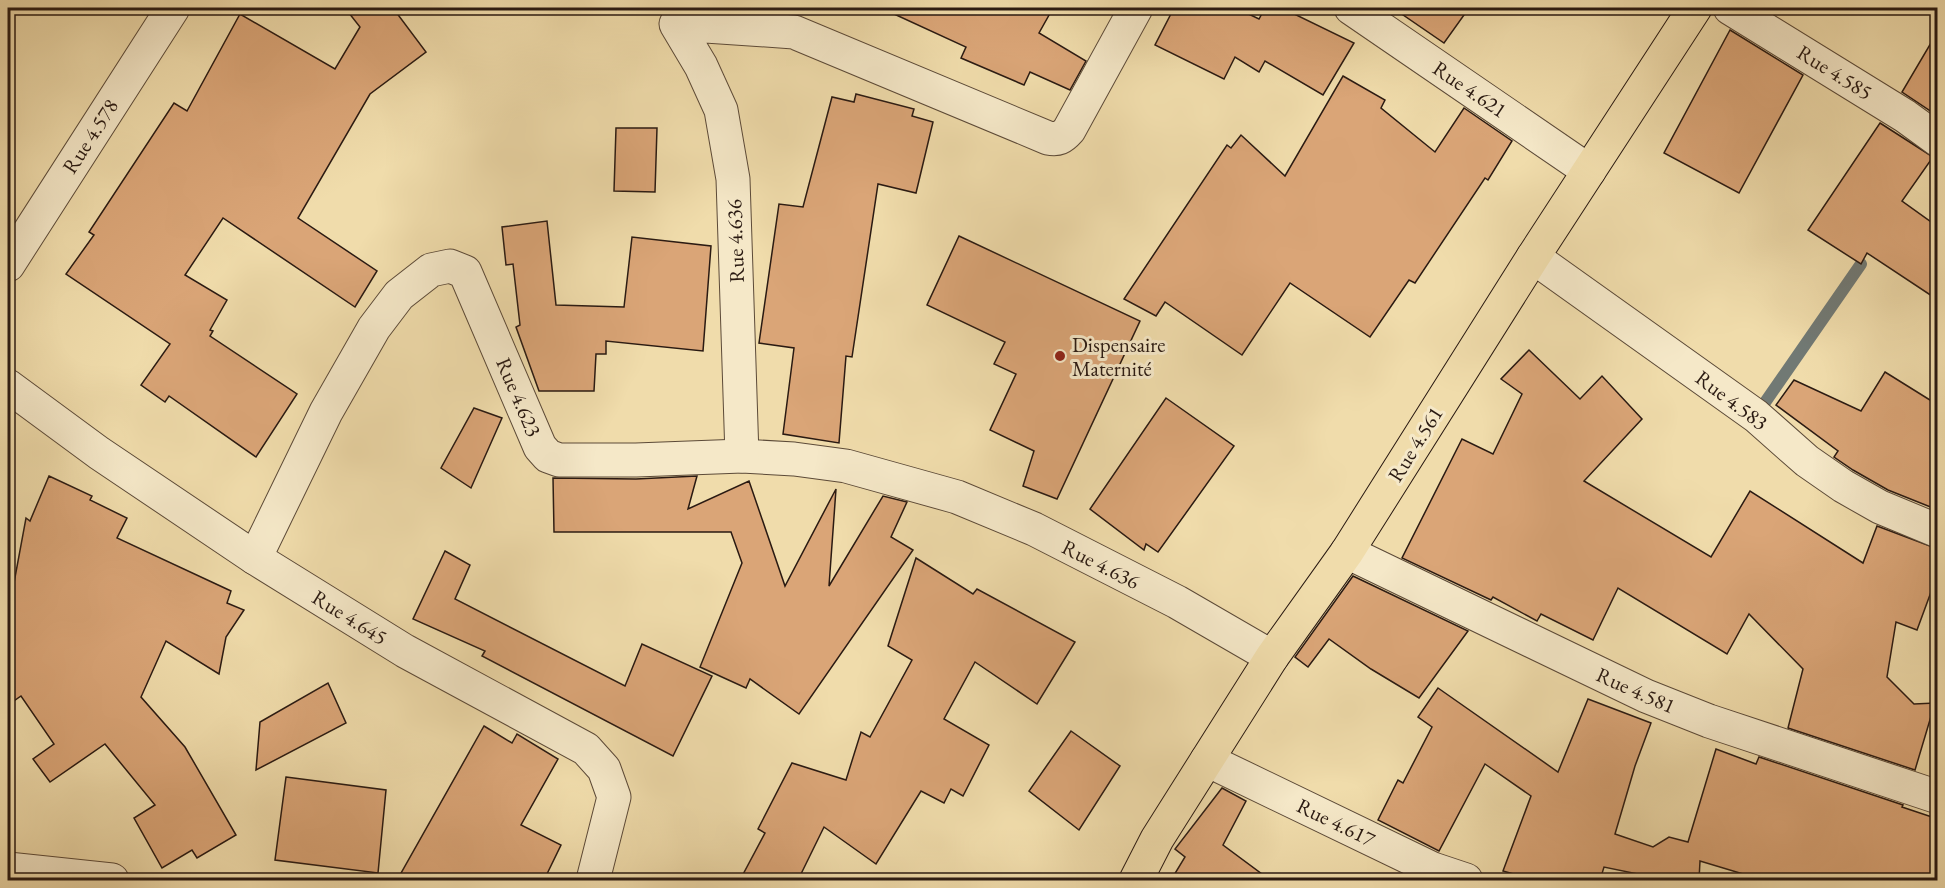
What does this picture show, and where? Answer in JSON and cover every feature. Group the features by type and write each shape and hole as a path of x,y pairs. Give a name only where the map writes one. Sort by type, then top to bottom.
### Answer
{"main road":[{"name":"Rue 4.561","path":"1136,880 1158,839 1272,657 1347,552 1533,257 1695,8"}],"street":[{"name":"Rue 4.578","path":"8,265 173,8"},
{"name":"Rue 4.636","path":"667,16 794,32 1056,140 1064,137 1069,130 1136,8"},
{"name":"Rue 4.621","path":"1351,8 1589,171"},
{"name":"Rue 4.585","path":"1730,8 1905,116 1938,140"},
{"name":"Rue 4.636","path":"667,16 701,66 721,110 733,179 742,456 794,459 846,466 957,497 1044,535 1176,602 1272,657"},
{"name":"Rue 4.583","path":"1533,257 1756,416 1808,461 1843,486 1880,507 1938,531"},
{"name":"Rue 4.623","path":"255,558 326,412 374,328 399,295 431,270 450,266 465,273 540,447 548,456 559,460 581,460 742,456"},
{"name":"Rue 4.645","path":"8,386 99,453 255,558 405,651 585,749 604,769 614,796 593,880"},
{"name":"Rue 4.581","path":"1347,552 1646,696 1708,722 1938,797"},
{"name":"Rue 4.617","path":"1207,760 1433,868 1466,880"},
{"path":"8,869 61,878 112,880"}],"building":[{"path":"345,8 393,8 426,52 370,94 298,218 377,271 355,307 223,218 185,275 227,300 210,330 213,331 210,336 297,394 256,457 169,396 165,402 141,385 170,344 66,274 94,235 89,232 174,103 187,111 240,14 335,69 360,27"},
{"path":"881,8 1053,8 1039,33 1086,61 1070,90 1030,72 1024,85 961,58 966,47"},
{"path":"1174,8 1236,8 1259,19 1265,8 1282,8 1354,43 1323,95 1265,61 1259,72 1235,57 1224,79 1155,45"},
{"path":"1393,8 1469,8 1444,43"},
{"path":"1730,30 1803,75 1739,193 1664,153"},
{"path":"1938,31 1938,116 1902,92"},
{"path":"1343,76 1385,100 1381,108 1435,152 1464,108 1512,141 1488,180 1485,178 1415,283 1409,280 1370,337 1290,283 1242,355 1165,302 1156,316 1124,299 1227,145 1231,148 1241,135 1285,176"},
{"path":"856,94 914,109 912,116 933,122 916,193 878,184 852,357 846,356 839,443 783,434 794,348 759,343 779,204 803,207 832,97 854,102"},
{"path":"1880,123 1933,157 1902,201 1938,227 1938,300 1867,253 1861,264 1808,230"},
{"path":"616,128 657,128 655,192 614,191"},
{"path":"547,221 556,305 624,307 632,237 711,246 703,351 606,341 606,354 596,354 594,391 539,391 516,327 520,325 513,264 506,265 502,227"},
{"name":"Dispensaire Maternité","path":"959,236 1140,321 1057,499 1023,486 1034,451 990,430 1016,374 994,364 1005,342 927,305"},
{"path":"1529,350 1580,399 1602,376 1642,419 1584,481 1711,557 1750,491 1863,563 1877,526 1938,549 1938,573 1917,630 1896,622 1887,677 1914,704 1935,703 1915,770 1788,728 1803,669 1749,614 1727,654 1618,588 1593,640 1541,614 1537,621 1493,597 1491,600 1402,558 1462,439 1493,454 1522,394 1501,379"},
{"path":"1885,372 1938,405 1938,510 1888,490 1853,470 1834,457 1838,451 1776,405 1794,380 1861,411"},
{"path":"1166,398 1234,446 1158,552 1146,544 1144,550 1090,509"},
{"path":"474,408 502,418 471,488 441,468"},
{"path":"49,476 92,496 90,500 127,518 117,538 231,591 227,603 244,610 226,637 219,674 166,641 141,697 185,747 236,835 197,858 192,850 162,868 134,818 155,805 105,744 50,782 33,759 54,744 21,696 8,705 8,615 26,518 30,521"},
{"path":"697,476 688,509 749,481 785,586 836,489 829,586 883,496 907,502 891,537 913,550 799,714 750,679 746,688 700,667 742,563 731,532 554,532 553,478 636,479"},
{"path":"445,551 470,565 455,599 625,686 642,644 712,676 673,756 482,656 485,651 413,619"},
{"path":"916,558 973,594 977,589 1075,642 1037,704 975,662 944,719 989,745 963,796 951,789 944,803 921,791 876,864 824,827 798,880 740,880 765,833 758,829 792,763 846,780 861,732 870,737 912,660 888,646"},
{"path":"1353,576 1468,631 1419,698 1371,669 1329,639 1308,667 1295,657"},
{"path":"328,683 346,723 256,770 260,722"},
{"path":"1438,688 1558,772 1588,699 1651,723 1635,766 1615,834 1653,847 1669,837 1688,842 1716,749 1756,764 1759,757 1938,819 1938,880 1763,880 1700,861 1699,880 1667,880 1604,867 1600,880 1535,880 1503,871 1531,796 1485,764 1439,851 1378,820 1398,780 1403,783 1432,727 1418,717"},
{"path":"484,726 512,743 517,734 558,759 521,825 561,845 544,880 405,880 407,876 400,875"},
{"path":"1071,731 1120,766 1079,830 1029,791"},
{"path":"286,777 386,790 378,873 275,860"},
{"path":"1222,788 1246,801 1223,845 1270,880 1171,880 1185,857 1175,849"}],"waterway":[{"path":"1757,414 1861,264"}],"place":[{"name":"Dispensaire Maternité","path":"1060,356"}]}
